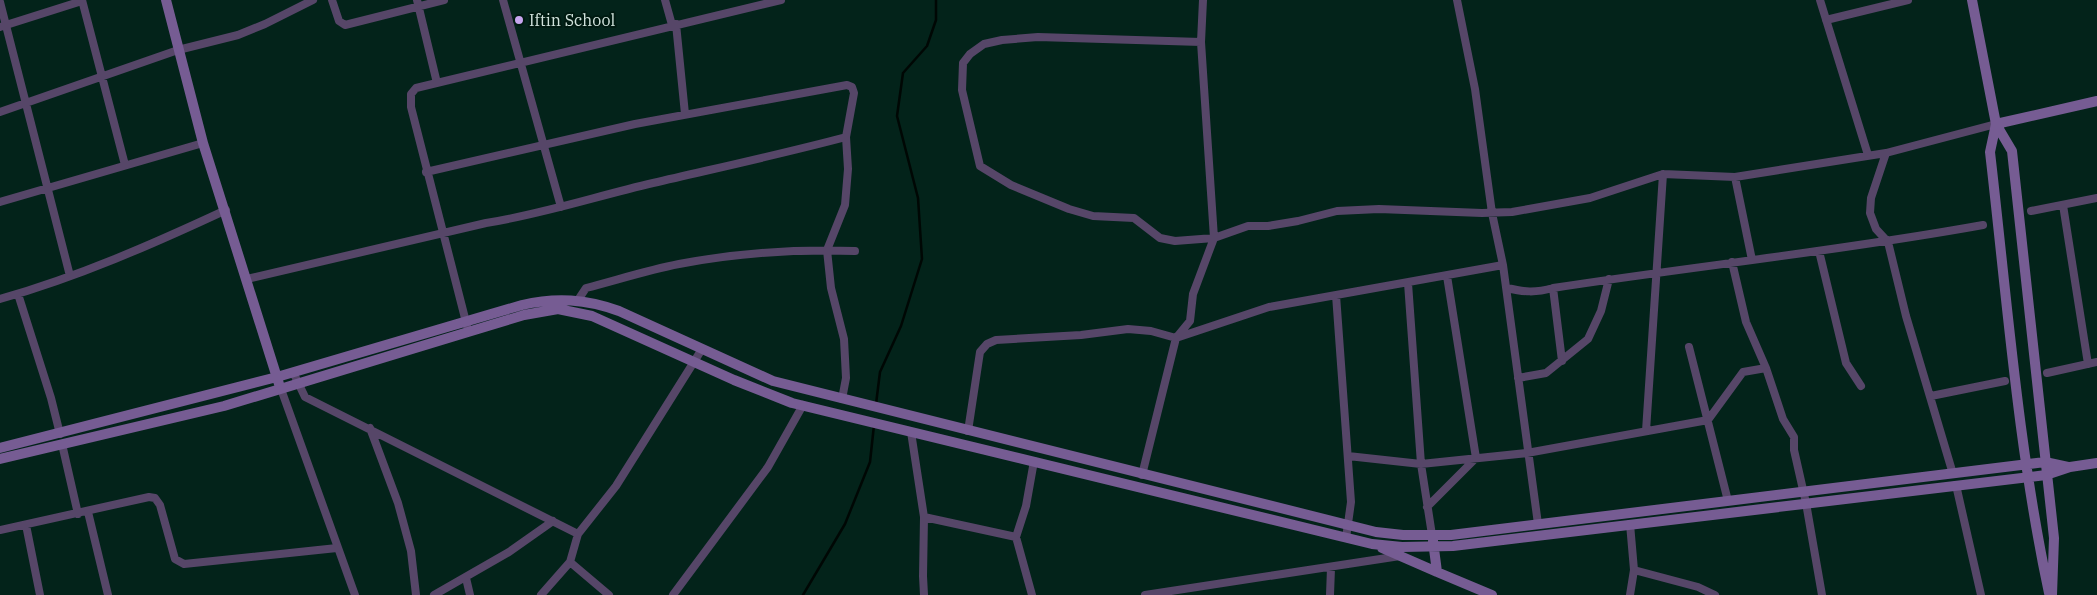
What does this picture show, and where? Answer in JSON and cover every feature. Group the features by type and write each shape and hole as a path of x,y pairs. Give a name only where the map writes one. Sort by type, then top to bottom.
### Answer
{"main road":[{"path":"166,0 203,143 226,210 281,389"},
{"path":"1972,0 1996,124 2012,151 2054,538 2051,595"},
{"path":"1996,124 2097,101"},
{"path":"1996,124 1990,152 2026,464 2037,540 2051,595"},
{"path":"0,448 61,439 224,406 297,384 541,301 578,300 619,310 773,382 1142,475 1385,533 1452,535 2026,464 2045,462 2070,467"},
{"path":"0,459 61,439 293,372 467,326 543,311 574,311 609,323 763,392 803,405 1372,544 1434,548 2046,475 2070,467 2097,463"},
{"path":"1432,535 1437,572"},
{"path":"1372,544 1492,595"}],"street":[{"path":"0,112 27,101 103,77 178,50 238,35 313,0"},
{"path":"332,0 339,21 345,25 418,4 444,0"},
{"path":"503,0 561,207"},
{"path":"665,0 674,25 685,114"},
{"path":"467,326 426,172 411,107 410,94 416,88 781,0"},
{"path":"1142,475 1176,338 1190,321 1193,294 1214,238 1201,42 1203,0"},
{"path":"1457,0 1475,89 1492,213 1507,288 1527,453 1538,524"},
{"path":"1820,0 1868,155"},
{"path":"1826,20 1908,0"},
{"path":"3,26 82,1 125,165"},
{"path":"0,2 3,26 27,101 46,189 70,276"},
{"path":"418,4 437,83"},
{"path":"1201,42 1038,37 1002,40 984,44 970,54 964,63 962,90 977,160 986,171 1011,185 1069,209 1093,216 1134,218 1160,238 1175,241 1214,238 1248,226 1268,226 1337,211 1379,209 1512,212 1590,198 1663,174 1702,174 1735,177 1886,153 1996,124"},
{"path":"426,172 685,114 848,85 852,87 854,92 846,137 848,169 845,205 827,250 831,288 844,340 846,400"},
{"path":"247,278 561,207 652,183 768,158 846,137"},
{"path":"0,202 203,143"},
{"path":"1886,153 1871,198 1870,213 1876,229 1888,242 1906,316 1953,474"},
{"path":"1646,431 1663,174"},
{"path":"1735,177 1752,260"},
{"path":"2031,210 2097,198"},
{"path":"2063,205 2088,364"},
{"path":"0,299 70,276 150,246 226,210"},
{"path":"1507,288 1527,293 1657,272 1888,242 1983,225"},
{"path":"578,300 586,288 678,264 728,256 827,250 856,251"},
{"path":"1819,251 1846,363 1861,386"},
{"path":"1732,262 1746,322 1766,368 1777,403 1794,437 1794,450 1804,492 1822,595"},
{"path":"968,431 980,352 987,344 996,340 1082,335 1128,329 1151,331 1176,338 1269,307 1503,265"},
{"path":"1447,276 1476,458"},
{"path":"1518,378 1546,373 1588,339 1601,311 1609,279"},
{"path":"1408,283 1421,464 1432,535"},
{"path":"1553,288 1562,361"},
{"path":"18,294 52,398 78,514"},
{"path":"1336,295 1351,502 1350,525 1346,538"},
{"path":"1689,347 1728,501"},
{"path":"541,595 570,562 578,534 616,486 702,349"},
{"path":"2047,373 2097,362"},
{"path":"1348,456 1421,464 1527,453 1708,420 1743,372 1766,368"},
{"path":"293,372 297,384 305,397 578,534"},
{"path":"1931,396 2005,381"},
{"path":"281,389 355,595"},
{"path":"673,595 768,467 803,405"},
{"path":"370,428 398,503 411,551 416,595"},
{"path":"908,431 924,517 922,576 924,595"},
{"path":"1427,507 1476,458"},
{"path":"1032,595 1016,537 1026,506 1034,461"},
{"path":"1956,485 1981,595"},
{"path":"0,530 150,497 155,498 160,505 175,559 184,564 337,548"},
{"path":"88,512 108,595"},
{"path":"924,517 1016,537"},
{"path":"434,595 466,578 553,521"},
{"path":"1630,524 1634,570 1630,595"},
{"path":"26,525 40,595"},
{"path":"1145,595 1401,556"},
{"path":"570,562 609,595"},
{"path":"1330,595 1331,568"},
{"path":"1634,570 1698,587 1715,595"},
{"path":"466,578 470,595"}],"waterway":[{"path":"876,404 880,372 901,326 922,259 918,198 897,116 903,73 927,46 936,20 936,0"},
{"path":"803,595 845,524 870,462 874,425"}],"place":[{"name":"Iftin School","path":"519,20"}]}
